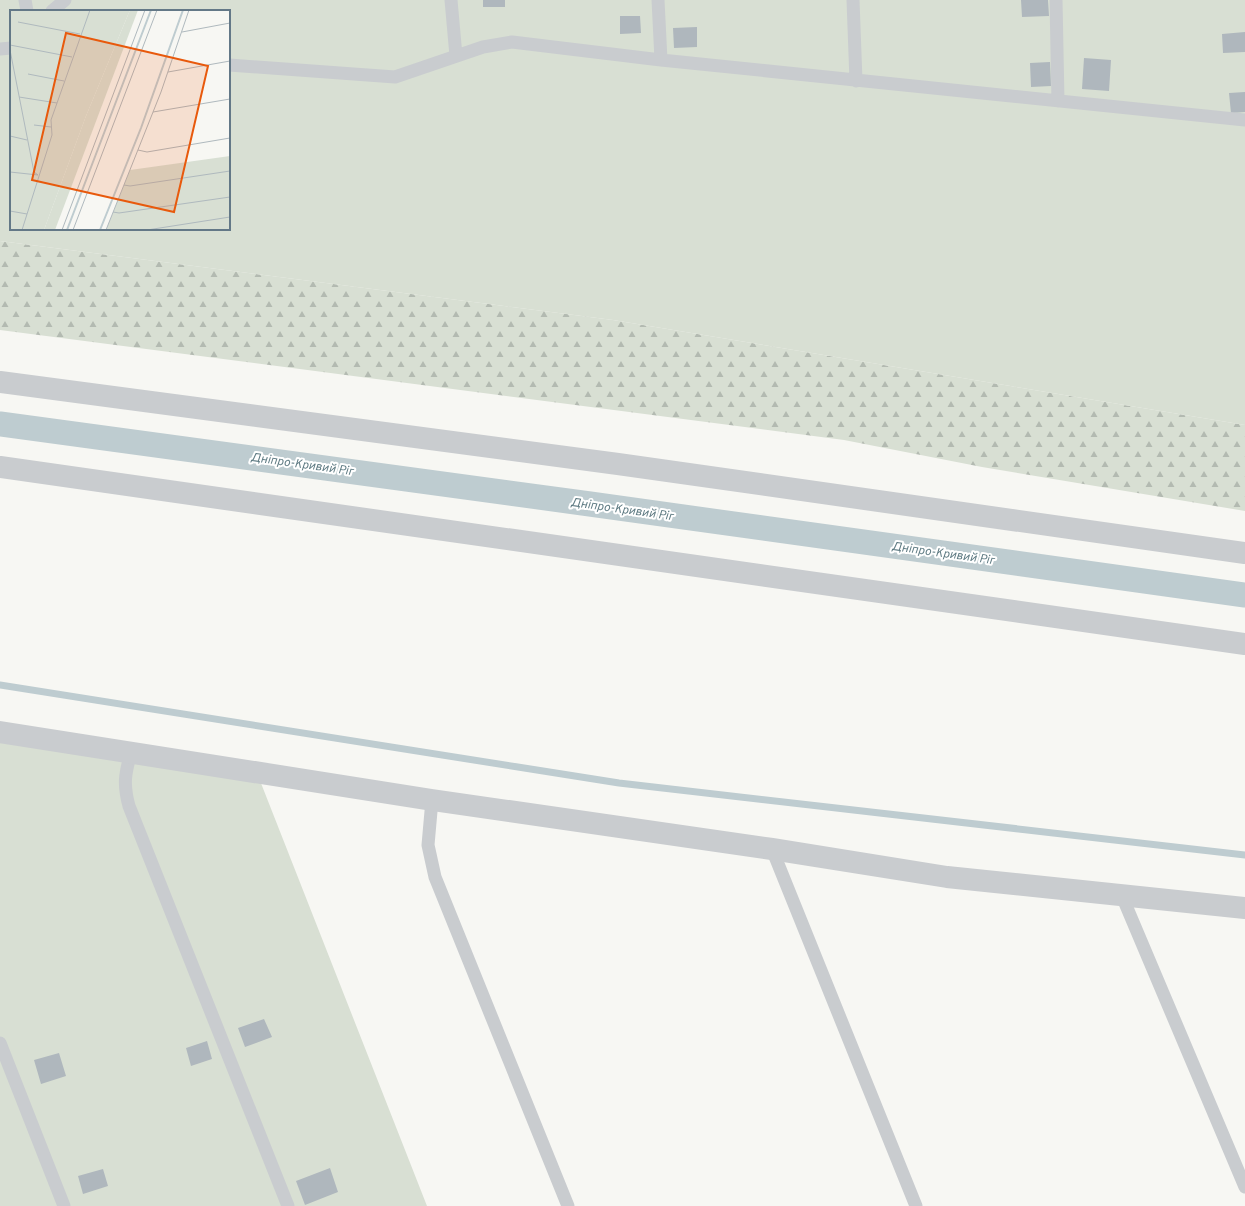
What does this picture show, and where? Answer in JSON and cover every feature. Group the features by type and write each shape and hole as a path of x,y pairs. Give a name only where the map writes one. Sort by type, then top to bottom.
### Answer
{"street":[{"path":"0,382 602,462 1245,553"},
{"path":"0,467 1245,644"},
{"path":"0,732 432,800 772,849 947,877 1245,908"}],"lane":[{"path":"25,0 27,10"},
{"path":"53,10 65,0"},
{"path":"451,0 456,56"},
{"path":"658,0 661,60"},
{"path":"853,0 856,81"},
{"path":"1056,0 1058,101"},
{"path":"230,65 395,77 483,47 512,42 856,81 1245,120"},
{"path":"0,49 10,48"},
{"path":"131,752 124,780 129,806 288,1206"},
{"path":"432,800 428,845 435,876 568,1206"},
{"path":"772,849 916,1206"},
{"path":"1122,896 1245,1187"},
{"path":"0,1043 64,1206"}],"green space":[{"path":"0,0 1245,0 1245,425 613,320 0,241"},
{"path":"0,241 613,320 1245,425 1245,511 982,467 844,440 0,330"},
{"path":"0,732 257,773 427,1206 0,1206"}],"building":[{"path":"483,0 505,0 505,7 483,7"},
{"path":"1021,0 1048,0 1049,16 1022,17"},
{"path":"620,16 640,16 641,33 620,34"},
{"path":"697,27 697,47 674,48 673,28"},
{"path":"1245,32 1245,52 1223,53 1222,34"},
{"path":"1084,58 1111,60 1109,91 1082,89"},
{"path":"1050,62 1051,86 1031,87 1030,63"},
{"path":"1245,92 1245,112 1231,113 1229,93"},
{"path":"264,1019 272,1037 245,1047 238,1028"},
{"path":"207,1041 212,1059 191,1066 186,1048"},
{"path":"59,1053 66,1076 41,1084 34,1060"},
{"path":"330,1168 338,1192 305,1205 296,1181"},
{"path":"103,1169 108,1186 83,1194 78,1176"}],"waterway":[{"name":"Дніпро-Кривий Ріг","path":"0,424 1245,595"},
{"path":"0,685 619,783 1245,855"}]}
